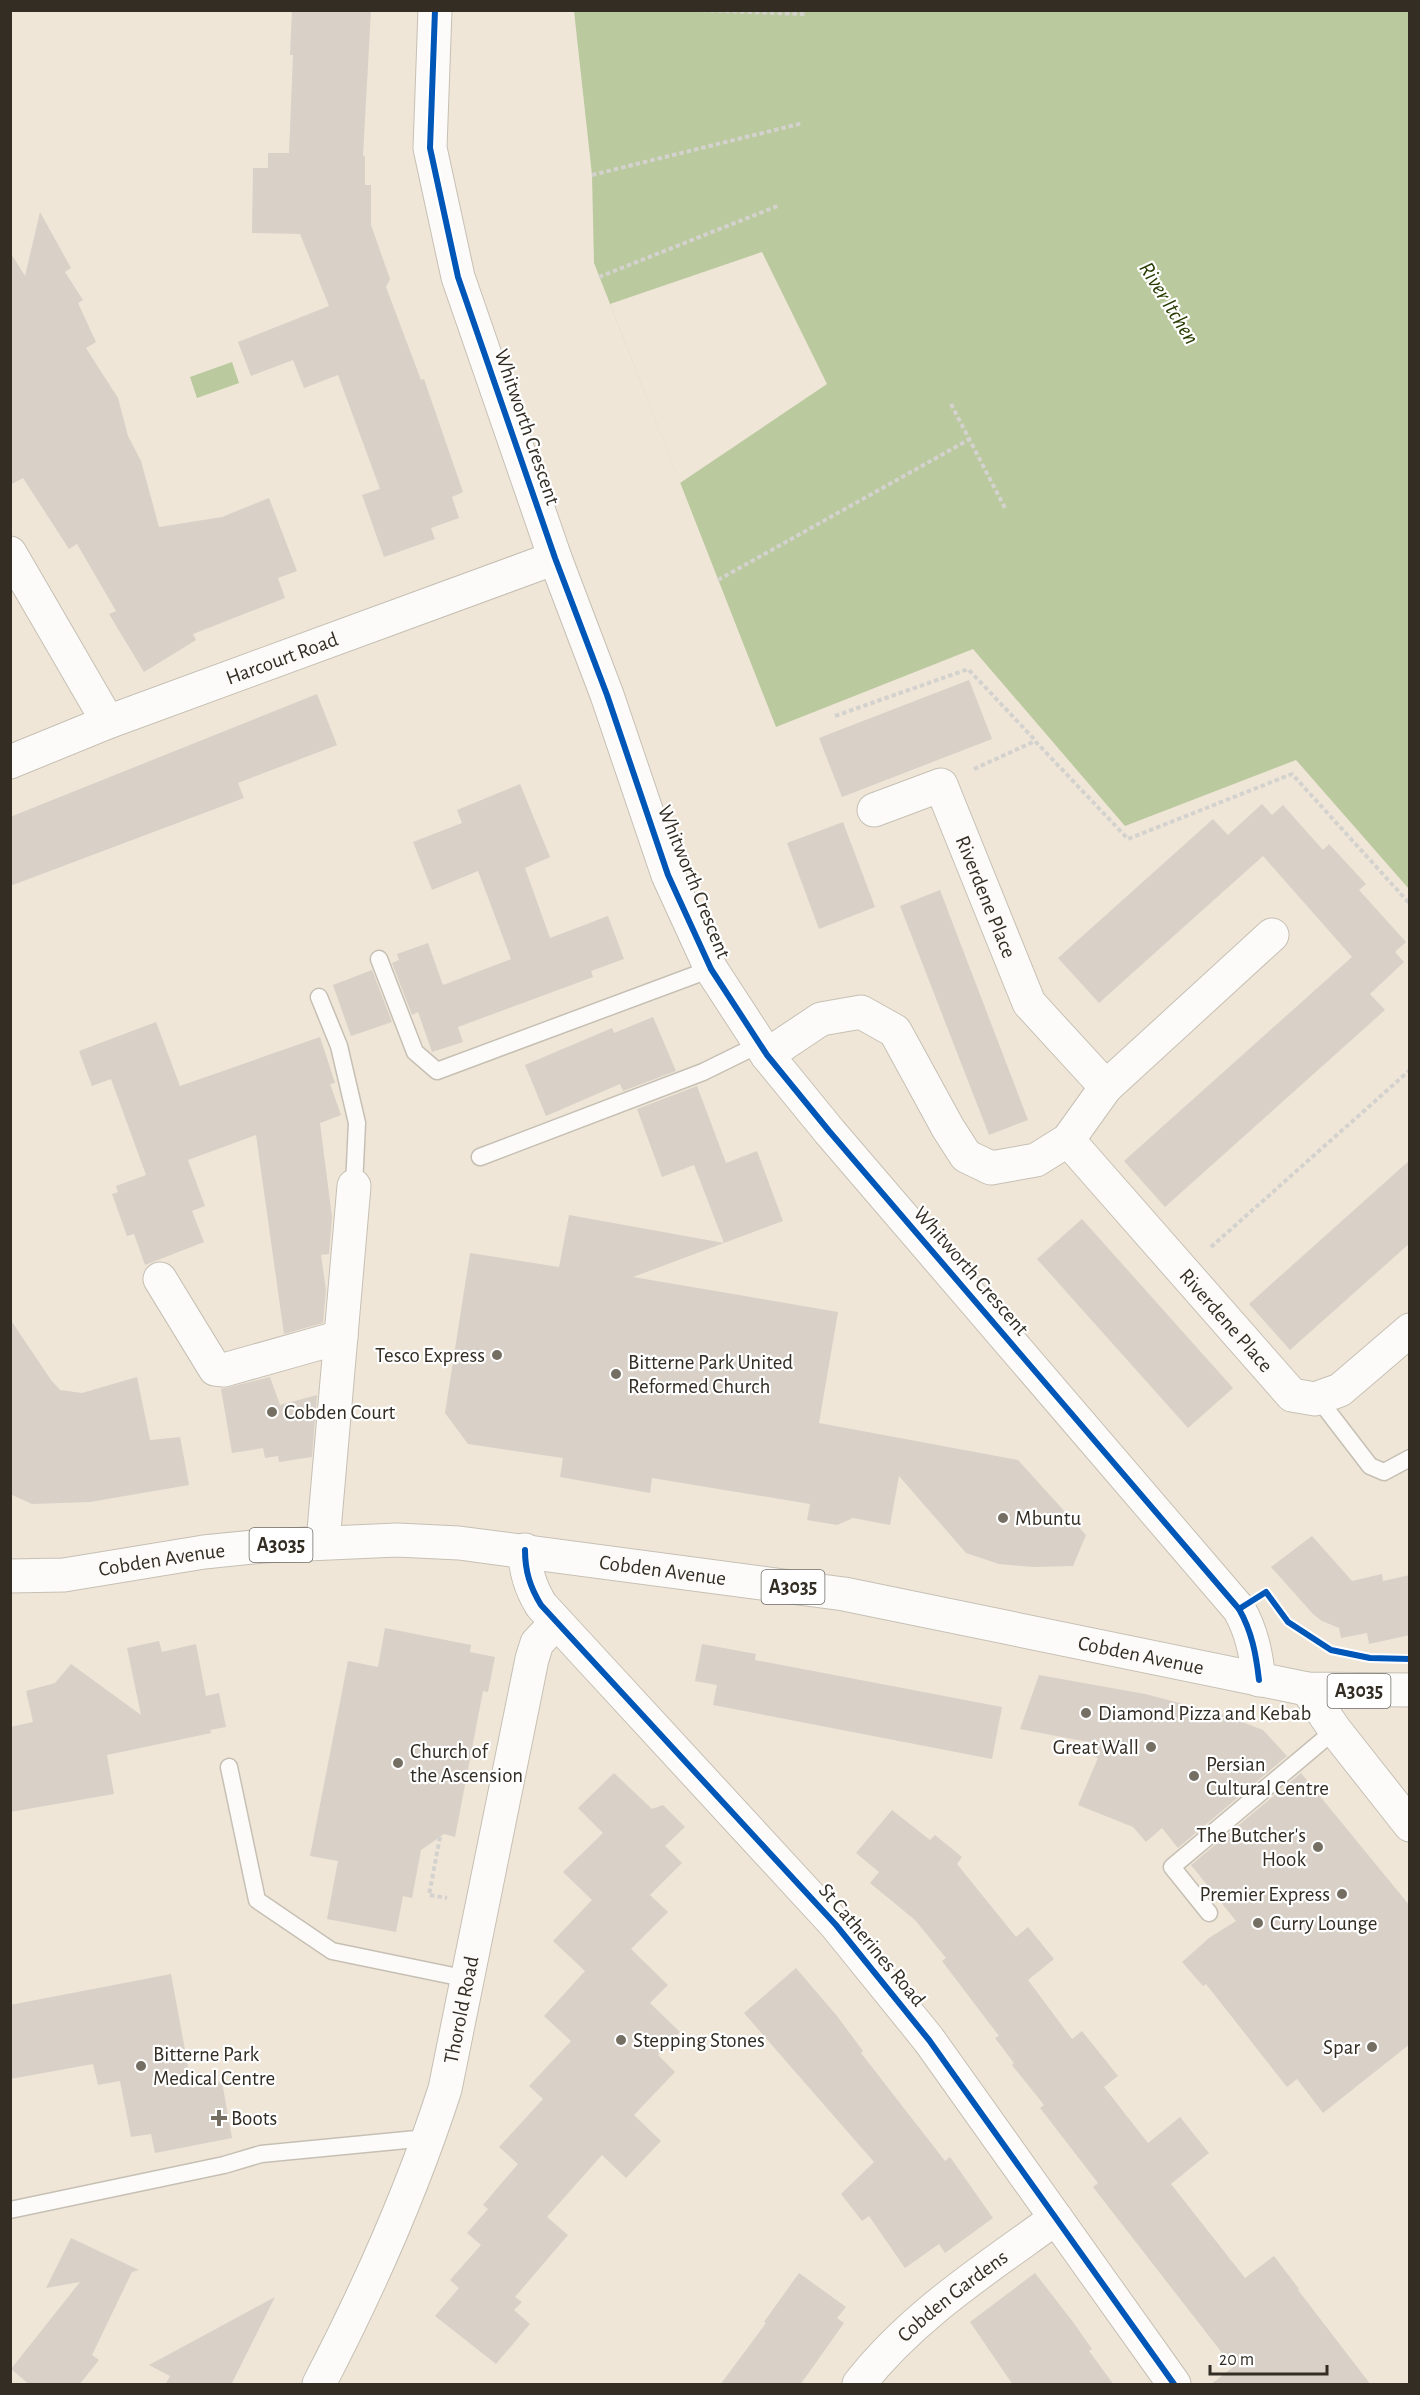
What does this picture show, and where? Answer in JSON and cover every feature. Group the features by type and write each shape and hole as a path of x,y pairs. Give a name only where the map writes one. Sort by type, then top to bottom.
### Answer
{"street":[{"name":"Whitworth Crescent","path":"435,10 430,148 458,277 555,558 607,695 668,875 711,969 764,1050 829,1131 1229,1596 1248,1624 1256,1652 1259,1680"},
{"path":"10,553 108,722"},
{"name":"Harcourt Road","path":"10,762 108,722 555,558"},
{"path":"874,810 941,785"},
{"name":"Riverdene Place","path":"941,785 1029,1003 1106,1087"},
{"path":"764,1050 821,1019 861,1011 895,1031 948,1128 966,1156 991,1168 1036,1160 1068,1140 1106,1087 1272,935"},
{"name":"Riverdene Place","path":"1068,1140 1292,1395 1317,1397"},
{"path":"323,1542 354,1186"},
{"path":"160,1279 215,1369 224,1370 341,1337"},
{"path":"1317,1397 1340,1390 1410,1330"},
{"name":"Cobden Avenue","path":"11,1576 64,1575 204,1552 323,1542 397,1540 459,1543 844,1594 1307,1689"},
{"name":"St Catherines Road","path":"525,1550 525,1568 535,1595 556,1623 836,1925 929,2040 1174,2385"},
{"name":"Thorold Road","path":"319,2385 374,2271 428,2138 445,2089 532,1659 537,1643 556,1623"},
{"path":"1307,1689 1335,1730 1410,1825"},
{"name":"A3035","path":"1307,1689 1394,1692 1410,1690"},
{"name":"Cobden Gardens","path":"859,2385 893,2344 933,2307 1056,2218"}],"lane":[{"path":"379,959 415,1052 436,1071 711,969"},
{"path":"319,997 339,1046 357,1123 354,1186"},
{"path":"480,1157 764,1050"},
{"path":"1317,1397 1370,1466 1384,1472 1410,1458"},
{"path":"1209,1913 1172,1867 1335,1730"},
{"path":"229,1767 257,1900 332,1951 468,1979"},
{"path":"10,2210 224,2165 261,2154 428,2138"}],"path":[{"path":"695,10 805,14"},
{"path":"592,175 803,123"},
{"path":"599,276 780,205"},
{"path":"951,404 1005,508"},
{"path":"718,580 970,439"},
{"path":"835,717 968,669 1128,839 1292,774 1410,904"},
{"path":"941,785 1035,741"},
{"path":"1183,1272 1410,1070"},
{"path":"440,1837 429,1895 482,1905"}],"water":[{"name":"River Itchen","path":"574,11 1409,11 1409,889 1296,760 1125,826 973,649 776,727 594,263 592,175"},
{"path":"232,362 239,383 197,398 190,377"}],"pier":[{"path":"762,252 827,384 680,483 610,304"}],"building":[{"path":"292,10 371,10 363,156 365,156 365,185 371,185 371,225 390,279 386,287 421,380 424,379 463,492 452,497 459,518 431,528 435,539 384,557 362,495 380,489 338,375 304,388 293,360 251,376 238,342 329,306 300,234 252,233 253,168 268,168 268,153 289,153 293,55 290,55"},
{"path":"40,212 71,268 65,272 83,300 78,303 96,342 86,348 118,398 128,436 141,461 159,527 222,517 269,498 297,571 278,578 285,598 193,634 196,640 144,672 109,614 116,611 77,544 69,549 23,478 10,485 10,252 25,276"},
{"path":"969,680 992,739 842,797 819,738"},
{"path":"317,694 337,745 238,783 244,798 10,886 10,817"},
{"path":"520,784 550,857 525,868 550,938 608,916 624,959 591,971 593,977 458,1027 463,1042 432,1052 418,1012 412,1015 392,963 399,960 397,954 428,943 443,985 511,959 478,871 432,890 413,842 462,823 457,810"},
{"path":"1262,804 1272,815 1283,805 1323,850 1329,844 1366,884 1359,890 1406,942 1395,952 1404,962 1370,994 1385,1010 1165,1207 1124,1161 1352,957 1263,856 1099,1003 1058,958 1213,819 1228,835"},
{"path":"843,822 875,907 819,929 787,843"},
{"path":"940,890 1028,1120 989,1135 900,906"},
{"path":"372,970 392,1022 351,1036 333,985"},
{"path":"653,1017 676,1071 623,1091 620,1084 546,1116 525,1065 612,1028 614,1033"},
{"path":"156,1022 180,1086 320,1037 335,1083 330,1084 341,1115 320,1123 332,1217 329,1254 321,1255 326,1290 323,1323 284,1334 256,1135 188,1160 205,1206 192,1211 204,1242 145,1265 134,1234 127,1236 112,1194 118,1192 116,1186 146,1175 111,1079 92,1086 79,1051"},
{"path":"697,1086 726,1163 757,1151 783,1221 633,1277 838,1312 819,1423 1018,1460 1086,1535 1073,1566 1033,1567 999,1564 966,1553 899,1476 890,1525 853,1518 837,1525 807,1520 810,1504 652,1478 650,1493 560,1477 563,1458 468,1444 445,1413 470,1253 559,1267 569,1215 724,1243 694,1165 662,1177 637,1109"},
{"path":"1410,1160 1410,1243 1290,1350 1249,1304"},
{"path":"1082,1219 1233,1388 1188,1428 1037,1259"},
{"path":"10,1319 60,1390 82,1393 137,1377 150,1440 180,1437 189,1485 90,1502 32,1504 10,1494"},
{"name":"Cobden Court","path":"270,1377 280,1405 317,1395 312,1457 279,1462 278,1456 265,1458 263,1448 232,1453 221,1389"},
{"path":"1312,1536 1352,1581 1382,1574 1383,1581 1410,1575 1410,1635 1369,1644 1367,1633 1341,1638 1339,1628 1322,1621 1313,1614 1271,1567"},
{"name":"Church of the Ascension","path":"385,1628 471,1645 470,1652 495,1657 488,1692 483,1691 455,1837 444,1834 421,1850 412,1898 403,1896 396,1932 327,1919 338,1861 310,1856 348,1661 378,1667"},
{"path":"159,1641 162,1652 196,1644 206,1696 219,1693 226,1727 210,1730 211,1733 107,1755 114,1794 10,1812 10,1727 33,1722 26,1691 55,1683 71,1664 141,1715 127,1648"},
{"path":"702,1644 756,1654 755,1660 1002,1707 992,1759 713,1705 717,1685 695,1681"},
{"path":"1039,1675 1145,1694 1219,1713 1263,1730 1287,1756 1178,1848 1162,1828 1146,1842 1133,1827 1078,1805 1098,1758 1088,1754 1093,1743 1020,1729"},
{"path":"614,1773 652,1809 663,1805 685,1827 665,1846 682,1863 650,1895 668,1912 631,1949 668,1985 650,2003 680,2032 658,2055 675,2072 634,2115 661,2141 626,2178 602,2155 547,2217 568,2235 515,2297 522,2302 514,2310 530,2324 496,2364 435,2316 459,2288 450,2280 481,2245 467,2233 488,2209 483,2205 518,2164 499,2147 543,2099 529,2086 571,2041 544,2016 585,1971 553,1941 592,1900 563,1872 603,1833 578,1808"},
{"path":"1301,1773 1410,1906 1410,2044 1323,2113 1297,2079 1287,2087 1206,1984 1203,1986 1182,1962 1209,1938 1236,1921 1191,1865"},
{"path":"892,1810 930,1840 935,1835 962,1857 957,1864 1016,1937 1028,1927 1054,1959 1028,1980 1072,2039 1082,2031 1118,2076 1104,2087 1148,2143 1180,2117 1209,2153 1171,2184 1245,2278 1274,2256 1371,2385 1210,2385 1233,2367 1093,2187 1098,2183 1040,2108 1044,2105 1012,2065 1014,2063 995,2038 999,2036 942,1961 946,1958 915,1920 870,1883 879,1872 856,1853"},
{"path":"796,1968 837,2016 863,2051 861,2053 945,2161 950,2157 993,2218 945,2253 939,2244 905,2268 869,2216 862,2221 841,2194 874,2162 744,2013"},
{"name":"Bitterne Park Medical Centre","path":"171,1974 192,2088 222,2082 232,2138 155,2153 151,2134 131,2137 120,2081 98,2085 93,2064 10,2079 10,2005"},
{"path":"71,2238 139,2270 132,2272 92,2355 99,2360 79,2385 30,2385 11,2369 80,2282 46,2288"},
{"path":"799,2273 846,2307 837,2318 844,2323 800,2385 720,2385 766,2323 764,2322"},
{"path":"1035,2273 1073,2322 1092,2349 1089,2351 1114,2385 1013,2385 970,2322"},
{"path":"275,2297 231,2385 165,2385 170,2376 149,2365"}],"cycle path":[{"path":"435,10 430,148 458,277 555,558 607,695 668,875 711,969 767,1055 829,1131 1239,1609 1253,1643 1259,1680"},
{"path":"525,1550 529,1579 541,1605 836,1925 929,2040 1174,2384"},
{"path":"1239,1609 1266,1592 1288,1622 1331,1650 1370,1658 1410,1659"}],"place":[{"name":"Tesco Express","path":"497,1355"},
{"name":"Bitterne Park United Reformed Church","path":"616,1374"},
{"name":"Cobden Court","path":"272,1412"},
{"name":"Mbuntu","path":"1003,1518"},
{"name":"Diamond Pizza and Kebab","path":"1086,1713"},
{"name":"Great Wall","path":"1151,1747"},
{"name":"Church of the Ascension","path":"398,1763"},
{"name":"Persian Cultural Centre","path":"1194,1776"},
{"name":"The Butcher's Hook","path":"1318,1847"},
{"name":"Premier Express","path":"1342,1894"},
{"name":"Curry Lounge","path":"1258,1923"},
{"name":"Stepping Stones","path":"621,2040"},
{"name":"Spar","path":"1372,2047"},
{"name":"Bitterne Park Medical Centre","path":"141,2066"},
{"name":"Boots","path":"219,2118"}]}
